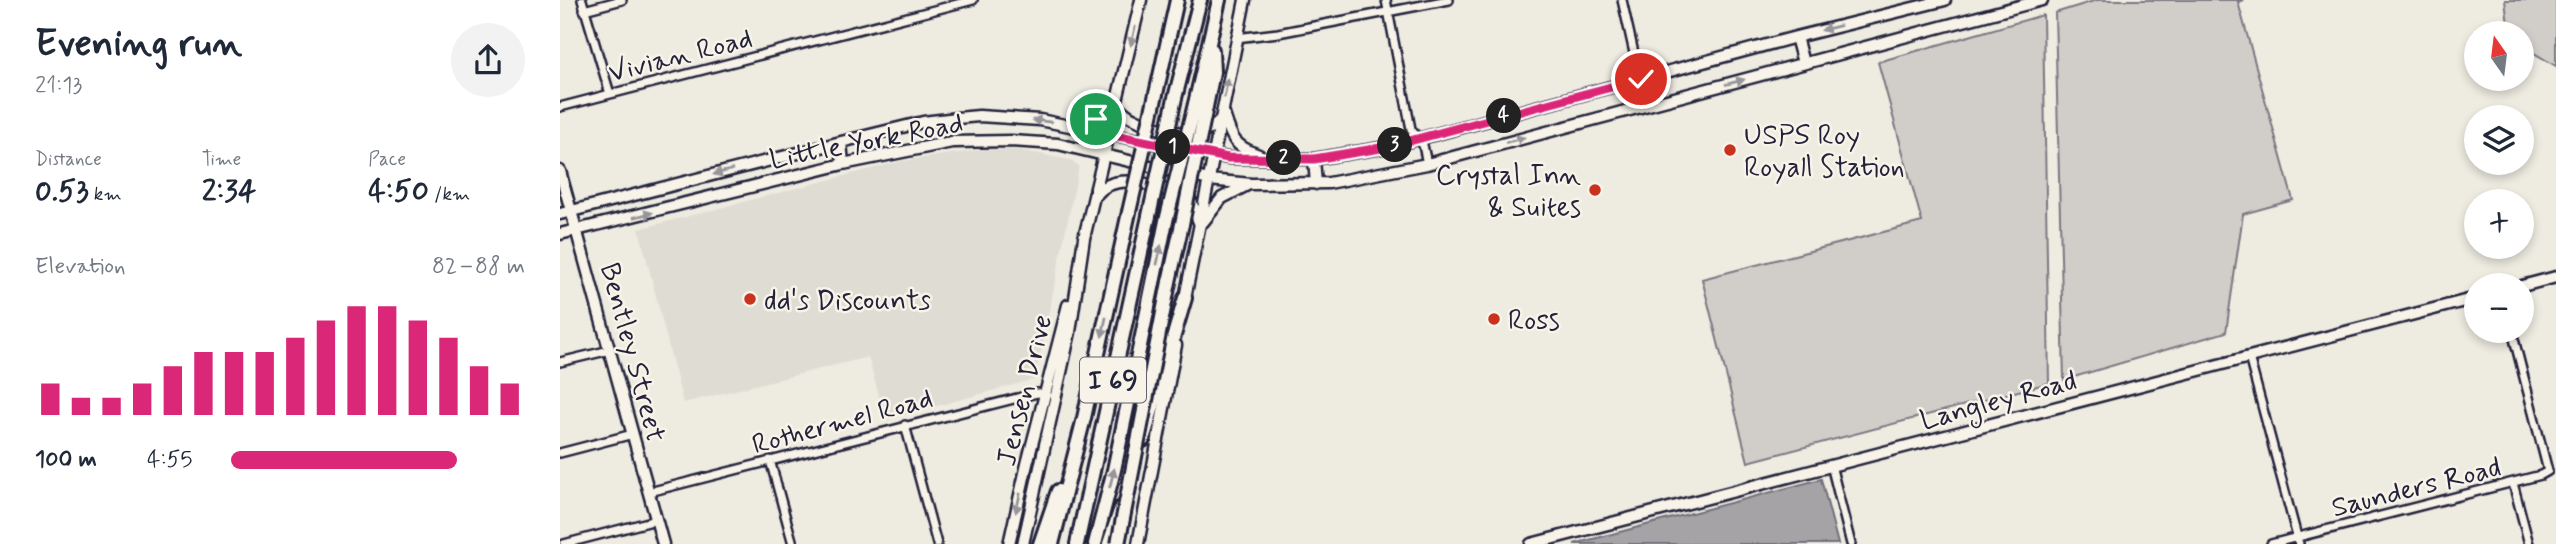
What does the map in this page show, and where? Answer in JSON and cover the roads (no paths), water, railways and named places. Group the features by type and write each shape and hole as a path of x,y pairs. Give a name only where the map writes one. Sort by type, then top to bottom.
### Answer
{"highway":[{"name":"I 69","path":"1052,544 1084,418 1177,0"},
{"name":"I 69","path":"1077,544 1175,98 1200,0"},
{"name":"I 69","path":"1095,544 1114,470 1166,220 1200,105 1219,0"},
{"path":"1118,544 1182,224 1200,105"},
{"path":"1109,544 1161,384 1185,298"},
{"path":"1040,544 1084,418"}],"main road":[{"path":"1023,544 1070,332 1082,247 1141,0"},
{"path":"1138,544 1245,0"},
{"name":"Little York Road","path":"560,214 923,122 979,116 1040,120 1228,158 1314,159 1367,151 1945,0"},
{"name":"Little York Road","path":"560,234 843,163 933,145 979,141 1039,142 1209,180 1251,184 1316,184 1427,164 2042,0"},
{"path":"1796,37 1802,63"},
{"path":"1115,106 1140,122 1175,131 1206,131 1214,128 1220,121"},
{"path":"1070,126 1096,119 1115,106"},
{"path":"1222,110 1235,142 1243,150 1270,158"},
{"path":"841,142 843,163"},
{"path":"1314,159 1316,184"},
{"name":"Bentley Street","path":"560,172 663,544"},
{"path":"1094,197 1101,187 1121,181 1165,190 1191,201 1200,226"},
{"path":"1200,226 1222,198 1251,184"},
{"name":"Jensen Drive","path":"1009,544 1082,247"},
{"path":"2534,283 2556,277"},
{"name":"Langley Road","path":"1531,544 2464,301"}],"street":[{"path":"582,0 610,94"},
{"path":"584,10 622,0"},
{"name":"Vivian Road","path":"560,107 973,0"},
{"path":"1386,0 1411,129 1423,145 1427,164"},
{"path":"1236,38 1278,33 1449,0"},
{"path":"1622,0 1646,106"},
{"name":"Saunders Road","path":"2271,544 2298,541 2513,483 2548,471 2515,343"},
{"path":"560,362 610,350"},
{"path":"2249,357 2298,541"},
{"name":"Rothermel Road","path":"649,492 905,425 1037,393 1047,394"},
{"path":"905,425 937,544"},
{"path":"560,453 633,434"},
{"path":"770,460 793,544"},
{"path":"1831,465 1851,544"},
{"path":"2513,483 2529,544"},
{"path":"564,544 656,520"}],"place":[{"name":"USPS Roy Royall Station","path":"1730,150"},
{"name":"Crystal Inn & Suites","path":"1595,190"},
{"name":"dd's Discounts","path":"750,299"},
{"name":"Ross","path":"1494,319"}]}
